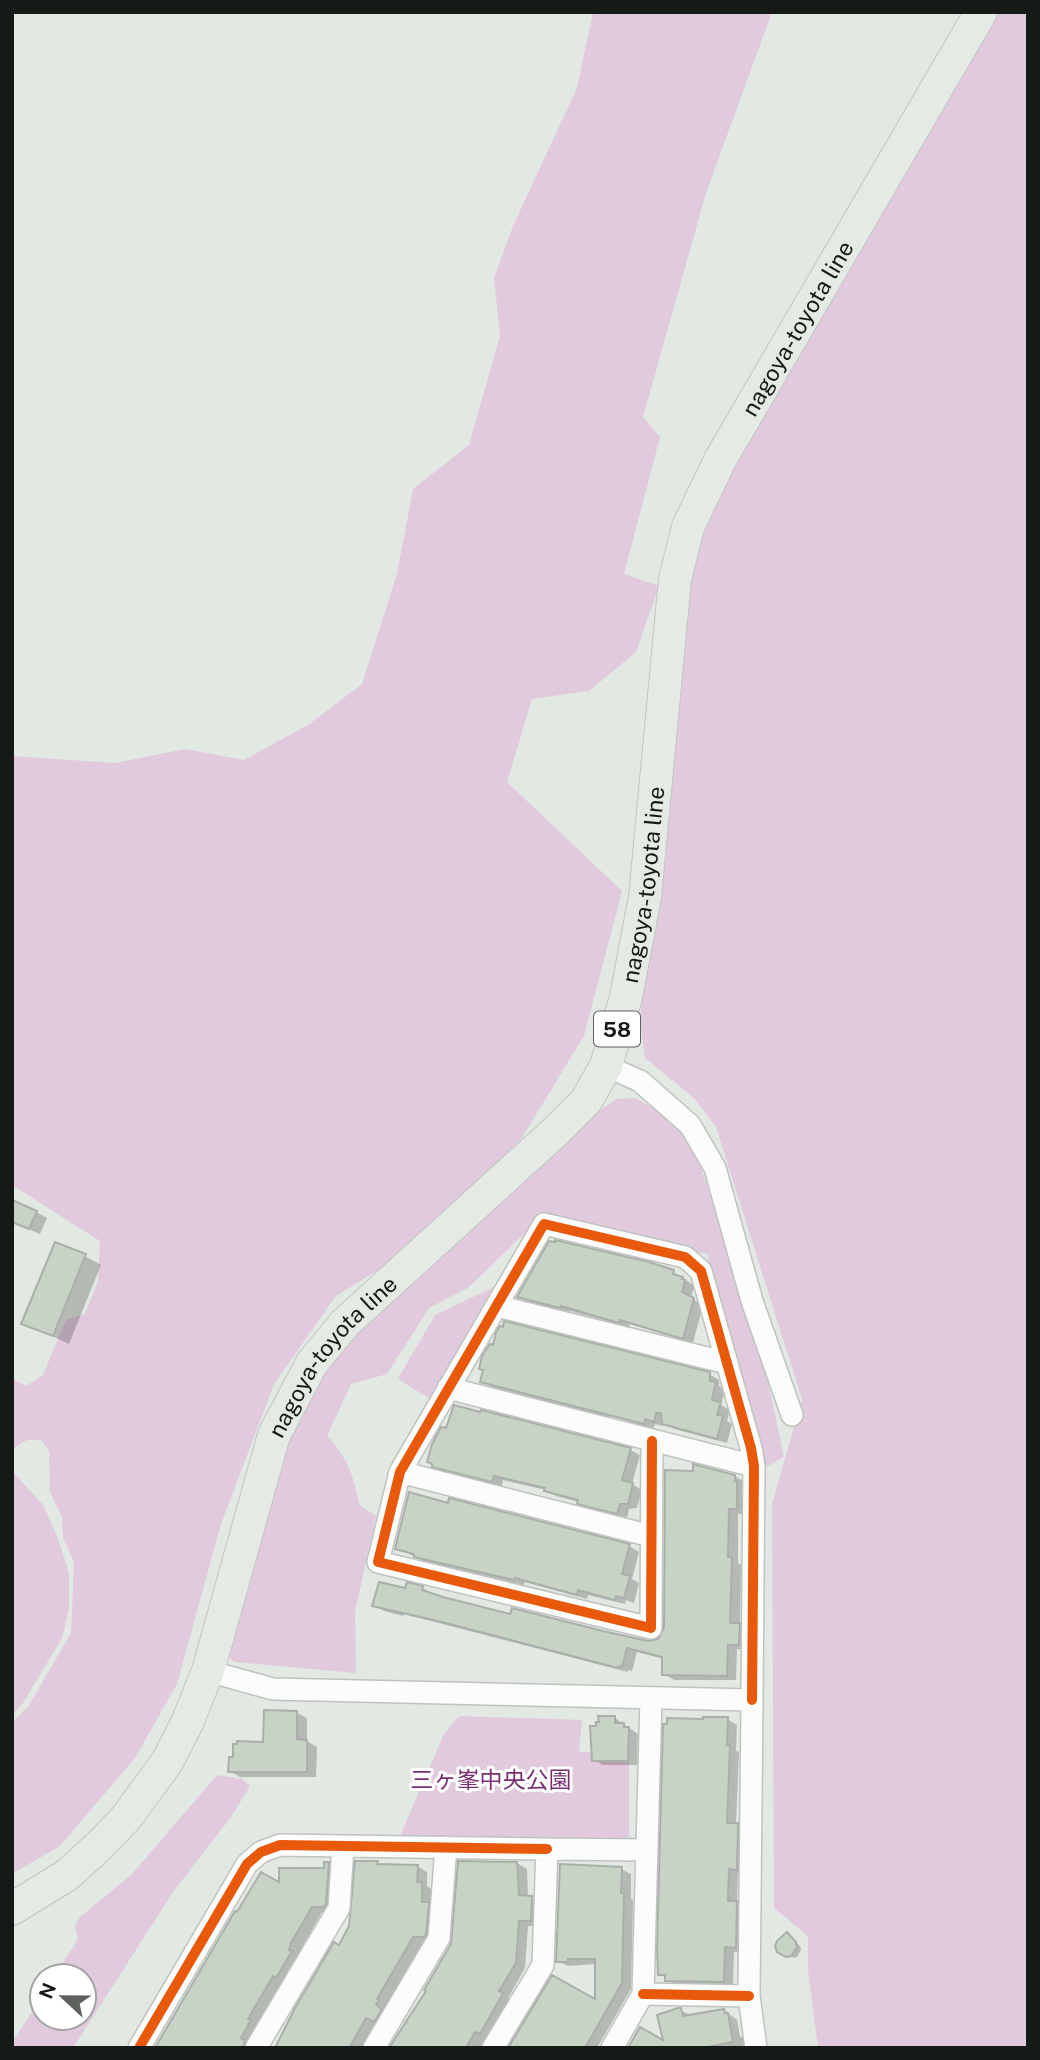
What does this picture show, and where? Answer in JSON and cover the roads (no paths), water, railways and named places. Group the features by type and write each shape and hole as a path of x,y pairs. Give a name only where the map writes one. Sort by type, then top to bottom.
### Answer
{"main road":[{"name":"nagoya-toyota line","path":"12,1909 66,1875 126,1818 167,1762 187,1723 208,1671 274,1435 312,1363 345,1323 586,1101 606,1066 626,997 645,897 675,579 688,527 720,460 981,12"}],"street":[{"path":"606,1066 640,1081 690,1125 715,1168 752,1301 792,1415"},
{"path":"652,1441 651,1628 378,1562 400,1472 544,1224 685,1257 701,1270 754,1466 749,1996 756,2048"},
{"path":"497,1306 727,1363"},
{"path":"448,1388 754,1466"},
{"path":"400,1472 651,1536"},
{"path":"208,1671 273,1689 752,1700"},
{"path":"612,2048 643,1994 651,1698"},
{"path":"139,2048 247,1864 261,1852 280,1845 646,1850"},
{"path":"256,2048 339,1908 343,1846"},
{"path":"374,2048 439,1938 446,1847"},
{"path":"493,2048 543,1965 547,1849"},
{"path":"643,1994 749,1996"}],"park label":[{"name":"三ヶ峯中央公園","path":"491,1779"}]}
